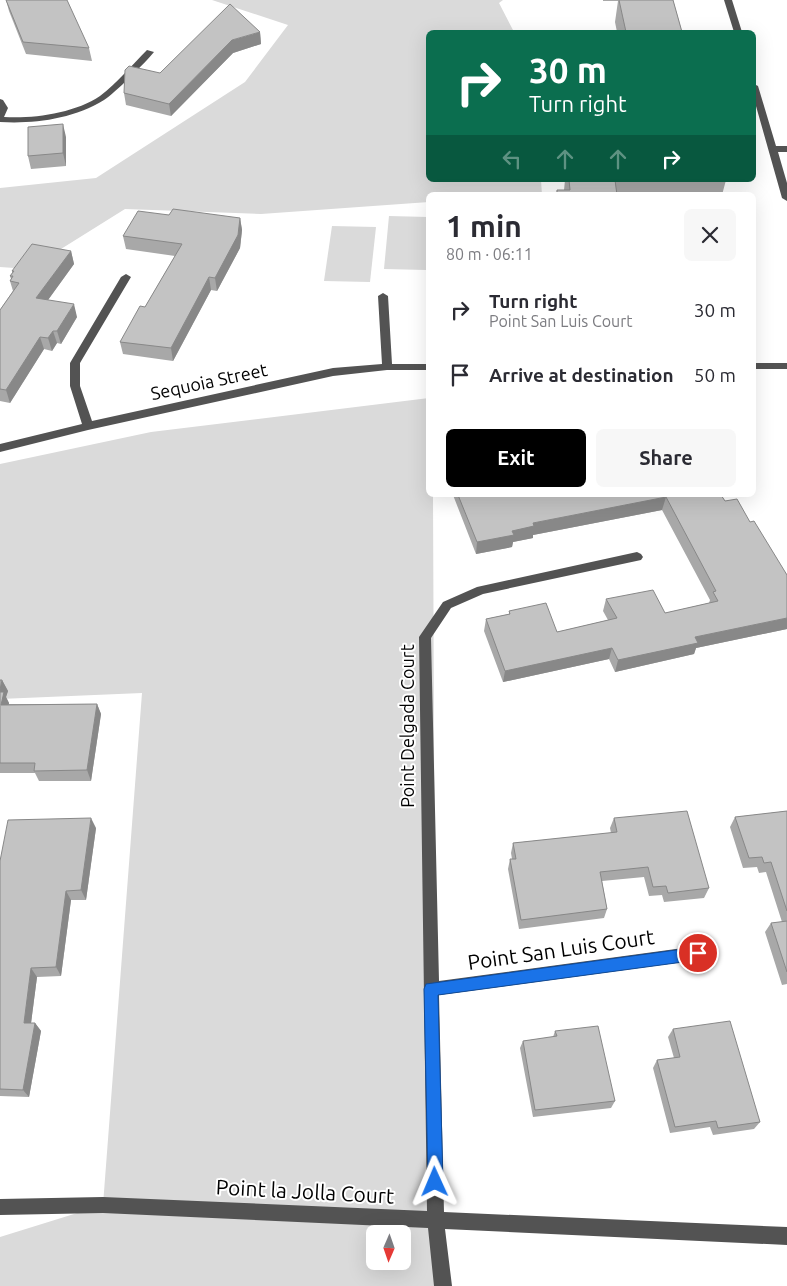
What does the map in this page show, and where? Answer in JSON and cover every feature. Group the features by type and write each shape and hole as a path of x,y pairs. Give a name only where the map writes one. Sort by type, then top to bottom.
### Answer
{"street":[{"path":"728,0 737,30"},
{"path":"0,102 4,108 0,118 24,121 66,114 102,98 150,52"},
{"path":"756,93 787,198"},
{"path":"772,149 787,149"},
{"path":"88,426 75,386 75,362 126,276"},
{"path":"383,296 387,367"},
{"path":"756,366 787,366"},
{"name":"Sequoia Street","path":"0,448 88,426 334,372 387,367 426,367"},
{"name":"Point Delgada Court","path":"443,1286 436,1221 425,637 447,605 481,590 637,557"},
{"name":"Point San Luis Court","path":"431,989 698,953"},
{"name":"Point la Jolla Court","path":"0,1206 103,1205 787,1236"}],"shaded area":[{"path":"212,0 503,0 499,3 513,30 426,30 426,182 541,182 542,192 426,192 426,202 261,214 125,209 29,269 0,267 0,188 96,178 245,82 288,25"},
{"path":"389,216 426,217 426,270 384,269"},
{"path":"332,226 376,227 370,282 324,281"},
{"path":"426,398 426,497 433,497 436,1221 439,1286 0,1286 0,1237 103,1205 142,693 0,699 0,464 151,432"}],"building":[{"path":"6,0 67,0 89,48 23,42"},
{"path":"619,0 673,0 681,30 626,30"},
{"path":"230,4 260,32 232,40 169,104 124,93 125,70 129,66 160,73"},
{"path":"63,124 63,153 28,156 28,127"},
{"path":"569,182 615,182 617,192 557,192 557,190 570,190"},
{"path":"173,209 240,218 238,235 215,278 209,277 171,348 120,342 140,306 145,307 182,244 123,236 138,211 169,215"},
{"path":"32,244 71,251 36,298 74,304 57,331 53,331 48,338 40,337 6,390 0,389 0,310 19,283 10,281 13,276 10,276 14,271 12,271"},
{"path":"459,497 666,497 533,523 534,526 512,531 514,535 477,542"},
{"path":"666,497 722,497 725,501 737,499 750,522 754,521 787,575 787,618 695,637 698,643 618,660 612,648 505,671 486,619 510,614 509,611 546,603 557,632 617,618 606,599 653,590 665,613 718,601 713,592 716,591"},
{"path":"0,692 4,692 1,705 97,704 87,770 34,771 35,763 0,763"},
{"path":"687,811 709,888 668,893 666,886 653,887 648,867 600,872 607,909 521,920 510,859 516,859 513,843 617,832 614,818"},
{"path":"787,811 787,911 771,862 764,863 762,857 749,858 735,817"},
{"path":"91,818 81,890 66,891 56,967 31,968 24,1023 35,1023 23,1090 0,1089 0,861 8,820"},
{"path":"787,921 787,972 771,923"},
{"path":"730,1021 760,1122 718,1128 716,1121 675,1127 657,1060 680,1057 673,1029"},
{"path":"598,1026 615,1101 535,1110 523,1041 557,1036 555,1031"}],"route":[{"path":"435,1182 431,989 698,953"}]}
